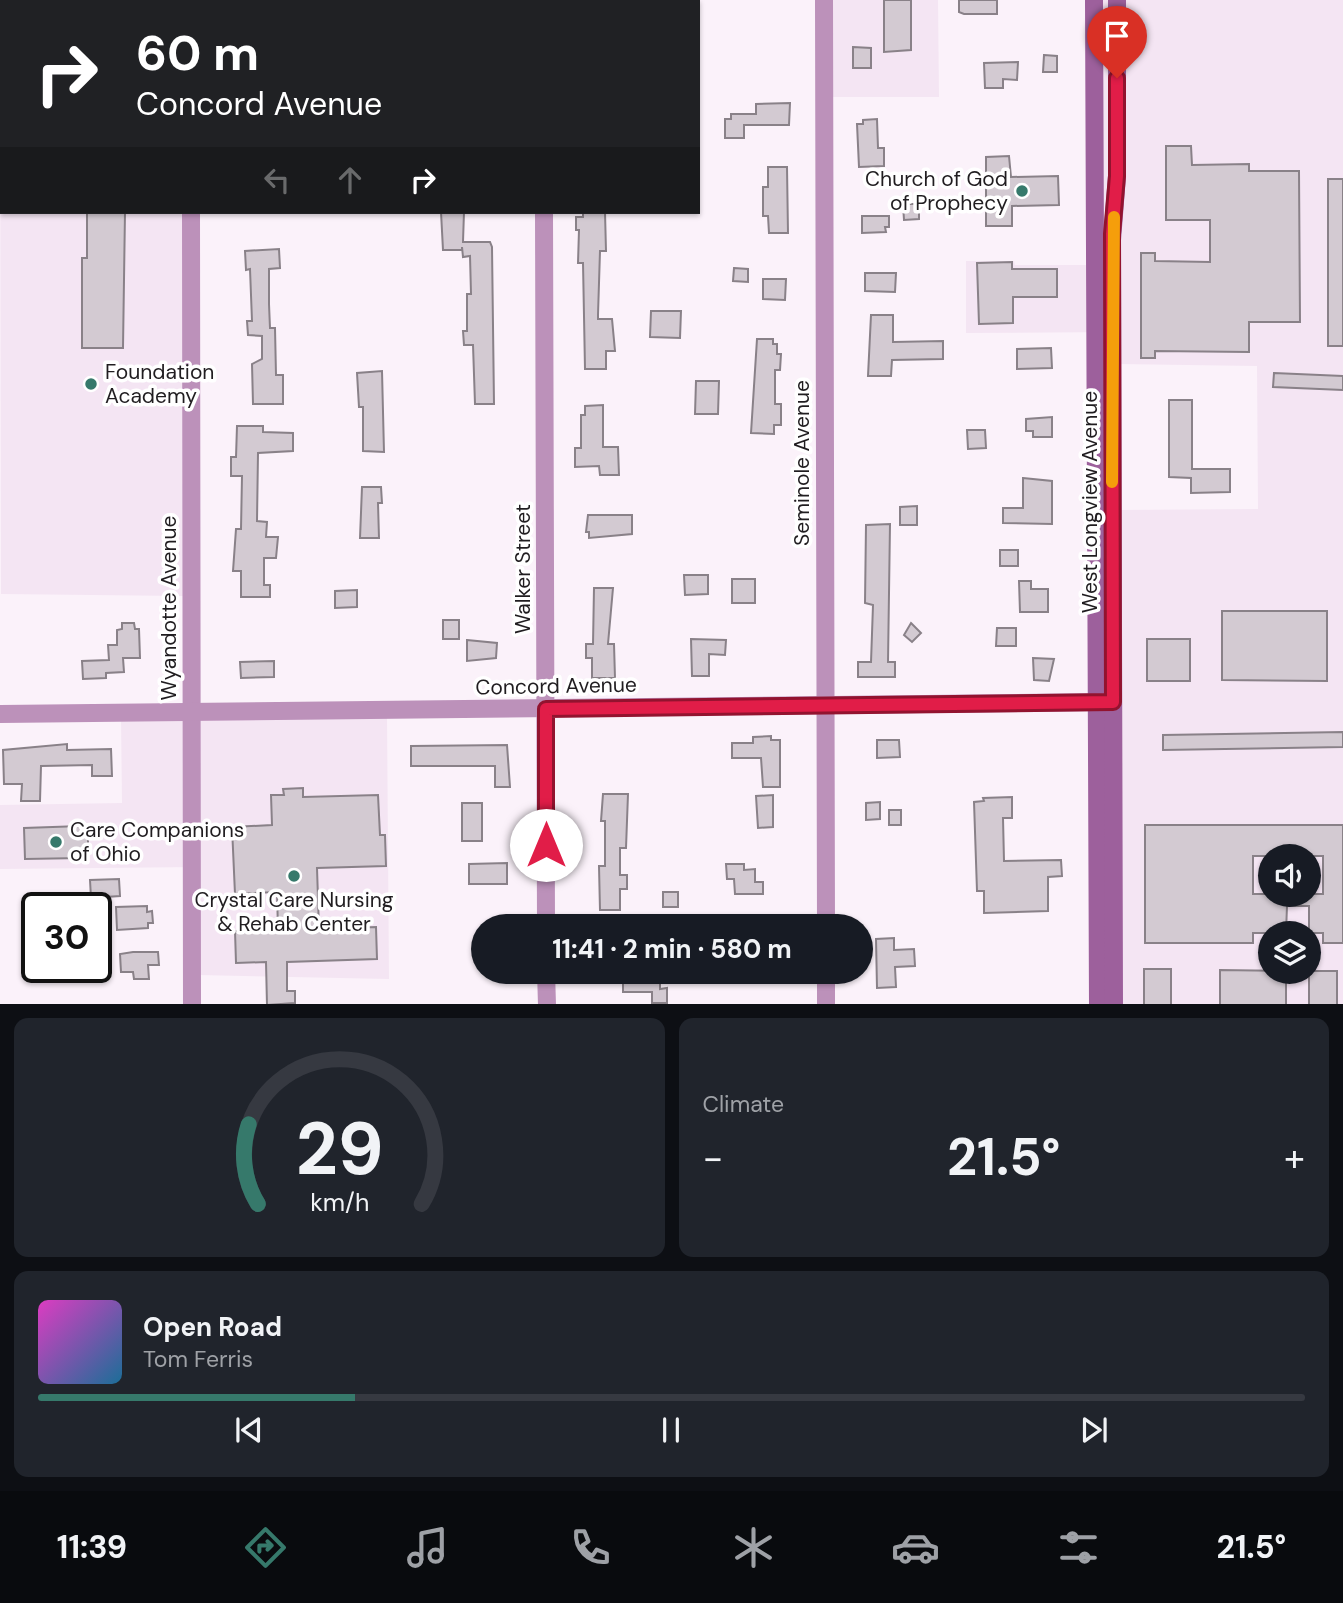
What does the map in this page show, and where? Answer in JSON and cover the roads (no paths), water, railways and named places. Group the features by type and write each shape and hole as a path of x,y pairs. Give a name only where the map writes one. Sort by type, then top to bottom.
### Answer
{"street":[{"name":"Seminole Avenue","path":"824,0 825,914"},
{"name":"West Longview Avenue","path":"1094,0 1105,702 1114,1004"},
{"name":"West Longview Avenue","path":"1098,1004 1112,234 1117,176 1117,0"},
{"name":"Wyandotte Avenue","path":"191,214 192,1004"},
{"name":"Walker Street","path":"544,214 546,914"},
{"name":"Concord Avenue","path":"0,714 1105,702"},
{"path":"547,984 547,1004"},
{"path":"826,984 826,1004"}],"place":[{"name":"Church of God of Prophecy","path":"1022,191"},
{"name":"Foundation Academy","path":"91,384"},
{"name":"Care Companions of Ohio","path":"56,842"},
{"name":"Crystal Care Nursing & Rehab Center","path":"294,876"}]}
